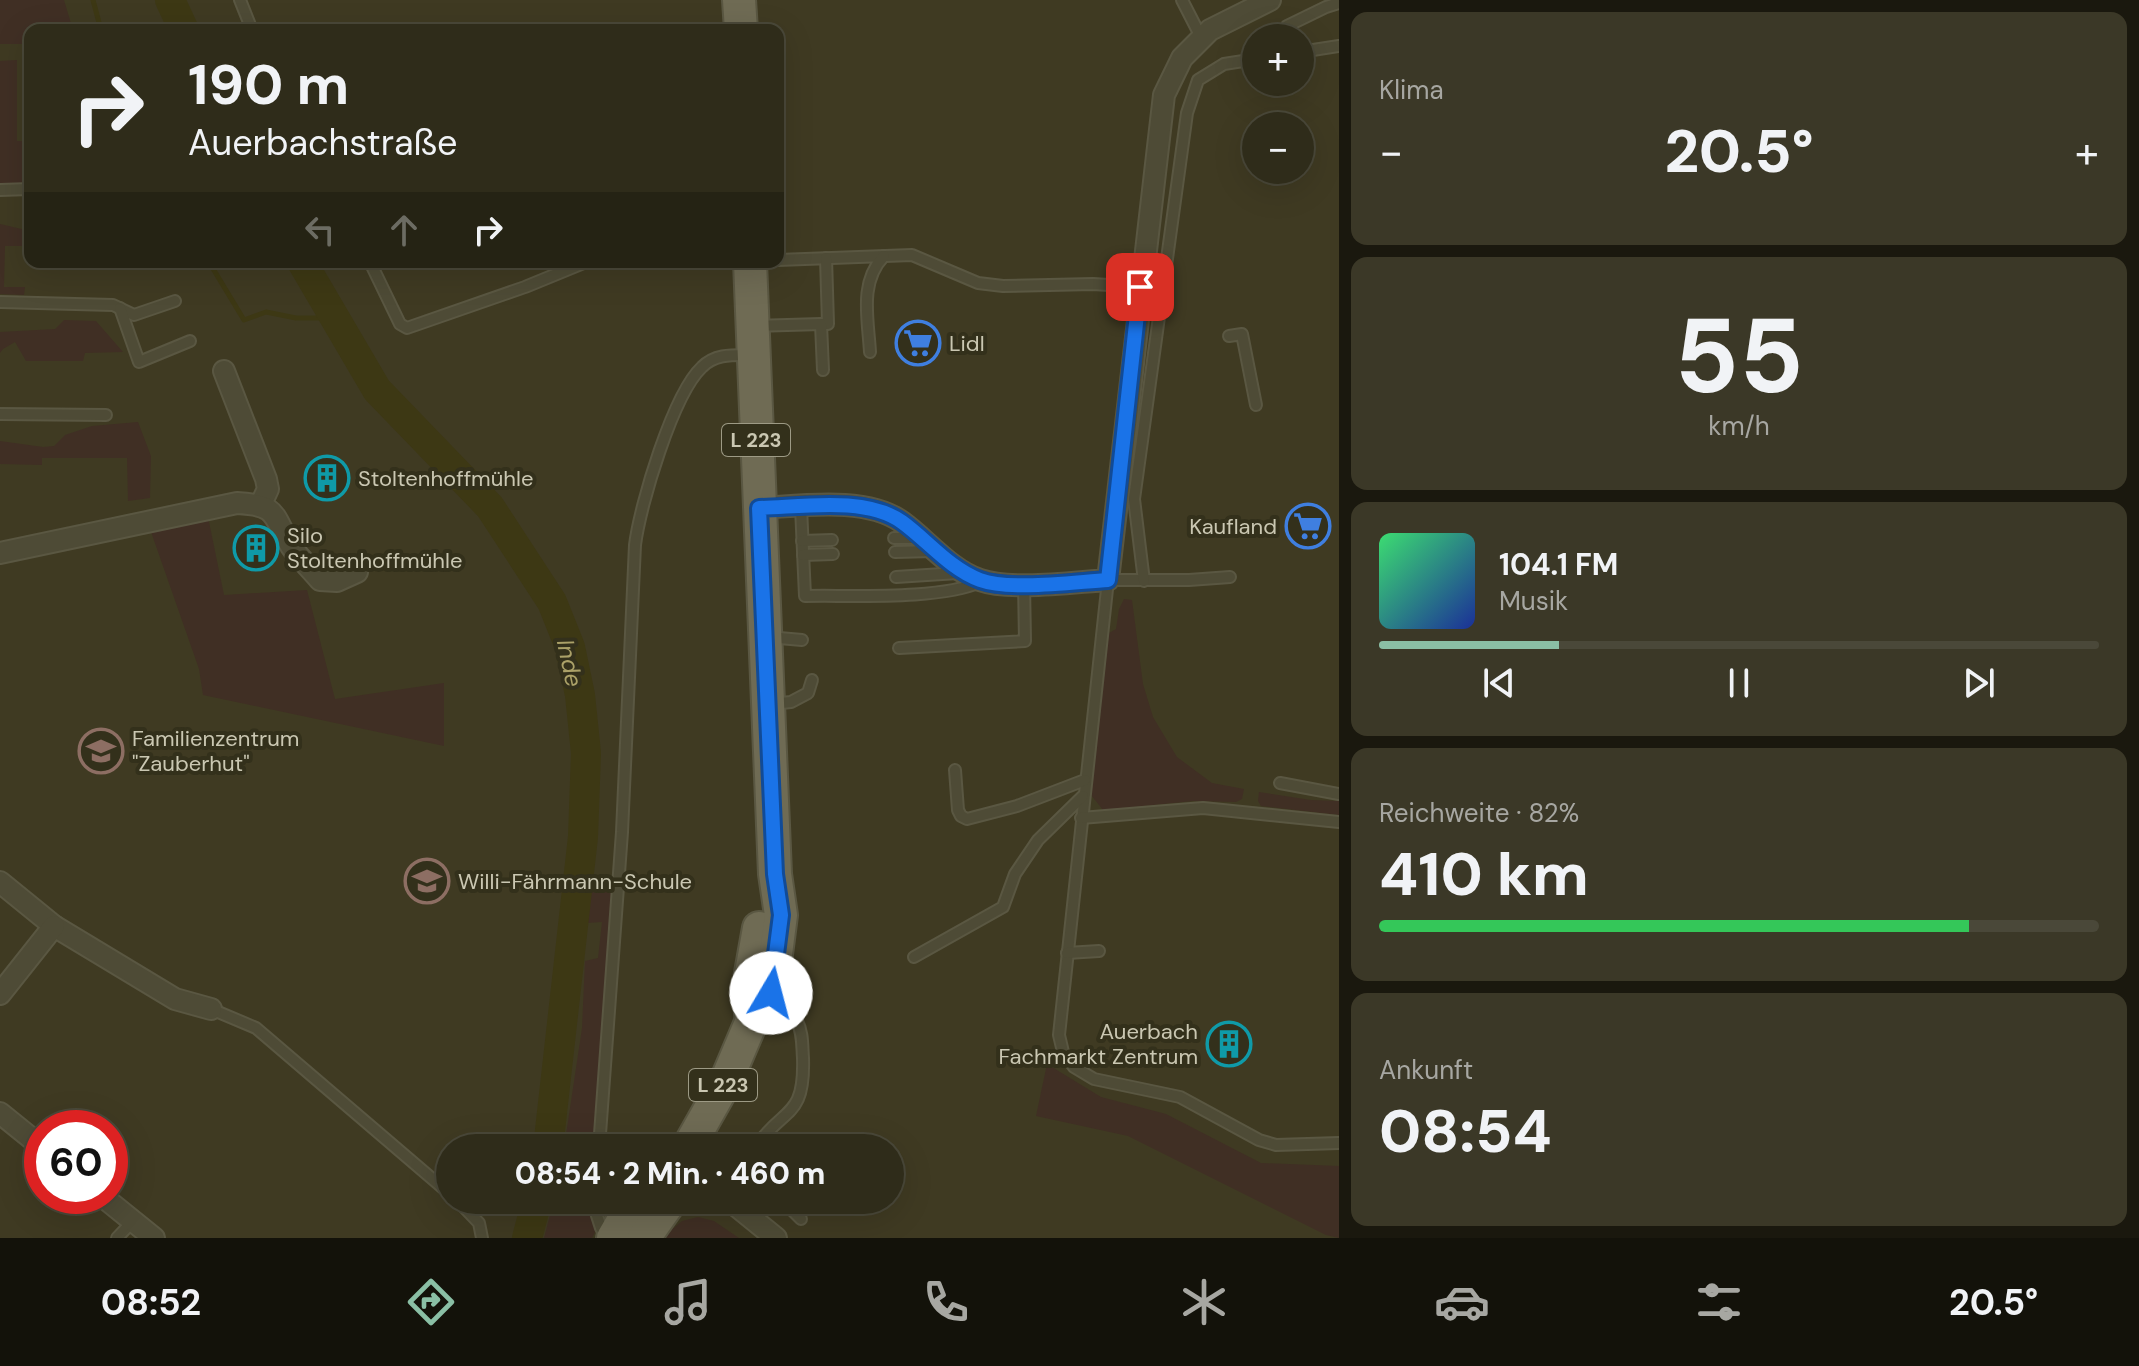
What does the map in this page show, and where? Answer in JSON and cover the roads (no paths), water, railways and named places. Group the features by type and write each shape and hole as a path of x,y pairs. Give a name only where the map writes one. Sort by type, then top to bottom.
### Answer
{"main road":[{"path":"739,0 741,24"},
{"name":"L 223","path":"696,1134 727,1079 754,1017 748,990 761,913 775,874 750,268"},
{"path":"624,1237 631,1214"},
{"path":"624,1237 653,1214"}],"street":[{"path":"759,508 849,506 884,511 973,576 1024,584 1108,580 1164,95 1182,58 1210,30 1270,0"},
{"path":"224,371 266,479 268,489 261,504"},
{"path":"0,553 237,503 261,504 277,516 292,547 320,580 337,581 357,572"},
{"path":"0,882 54,926 175,999 211,1009"},
{"path":"0,994 54,926"},
{"path":"0,1113 24,1132"},
{"path":"124,1214 154,1238"},
{"path":"746,1214 776,1238"}],"lane":[{"path":"240,0 250,24"},
{"path":"1182,0 1202,39"},
{"path":"1291,24 1339,3"},
{"path":"1314,50 1339,46"},
{"path":"1144,581 1134,499 1187,113 1198,80 1224,64 1242,61"},
{"path":"0,190 24,189"},
{"path":"784,260 912,255 978,283 1140,287"},
{"path":"870,352 867,286 874,267 884,256"},
{"path":"600,1134 622,832 638,521 646,491 674,419 701,368 754,340 828,324 826,258"},
{"path":"373,268 400,324 407,328 571,268"},
{"path":"0,302 113,305 134,315 175,301"},
{"path":"120,308 139,362 190,341"},
{"path":"821,324 823,370"},
{"path":"1229,336 1242,334 1256,405"},
{"path":"0,414 106,415"},
{"path":"801,507 805,596 917,593 968,587 973,576 896,577"},
{"path":"894,538 921,538"},
{"path":"802,541 832,540"},
{"path":"895,552 938,551"},
{"path":"803,555 833,554"},
{"path":"1230,577 1108,580 1059,1035 1063,1052 1074,1067 1094,1079 1189,1100 1259,1140 1289,1146 1339,1143"},
{"path":"899,648 1025,641 1024,584"},
{"path":"766,637 802,640"},
{"path":"769,704 791,702 808,693 812,680"},
{"path":"955,770 958,810 967,819 1017,806 1085,780"},
{"path":"1280,783 1339,794"},
{"path":"914,957 1003,907 1015,874 1038,840 1083,796"},
{"path":"1081,818 1203,808 1339,822"},
{"path":"1067,953 1099,951"},
{"path":"211,1009 256,1028 436,1182"},
{"path":"754,1017 797,1021 801,1030 804,1084 798,1103 768,1134"},
{"path":"470,1214 479,1223 482,1238"},
{"path":"596,1214 601,1228 624,1237"},
{"path":"796,1214 801,1219"},
{"path":"117,1238 133,1221"}],"waterway":[{"path":"93,0 99,24"},
{"name":"Inde","path":"170,0 181,24"},
{"path":"213,268 244,320 266,312 296,318 334,318"},
{"name":"Inde","path":"306,268 377,390 490,507 552,602 570,647 580,695 586,753 583,837 550,1134"},
{"name":"Inde","path":"527,1238 533,1214"}],"place":[{"name":"Lidl","path":"918,343"},
{"name":"Stoltenhoffmühle","path":"327,478"},
{"name":"Kaufland","path":"1308,526"},
{"name":"Silo Stoltenhoffmühle","path":"256,548"},
{"name":"Familienzentrum \"Zauberhut\"","path":"101,751"},
{"name":"Willi-Fährmann-Schule","path":"427,881"},
{"name":"Auerbach Fachmarkt Zentrum","path":"1229,1044"}]}
